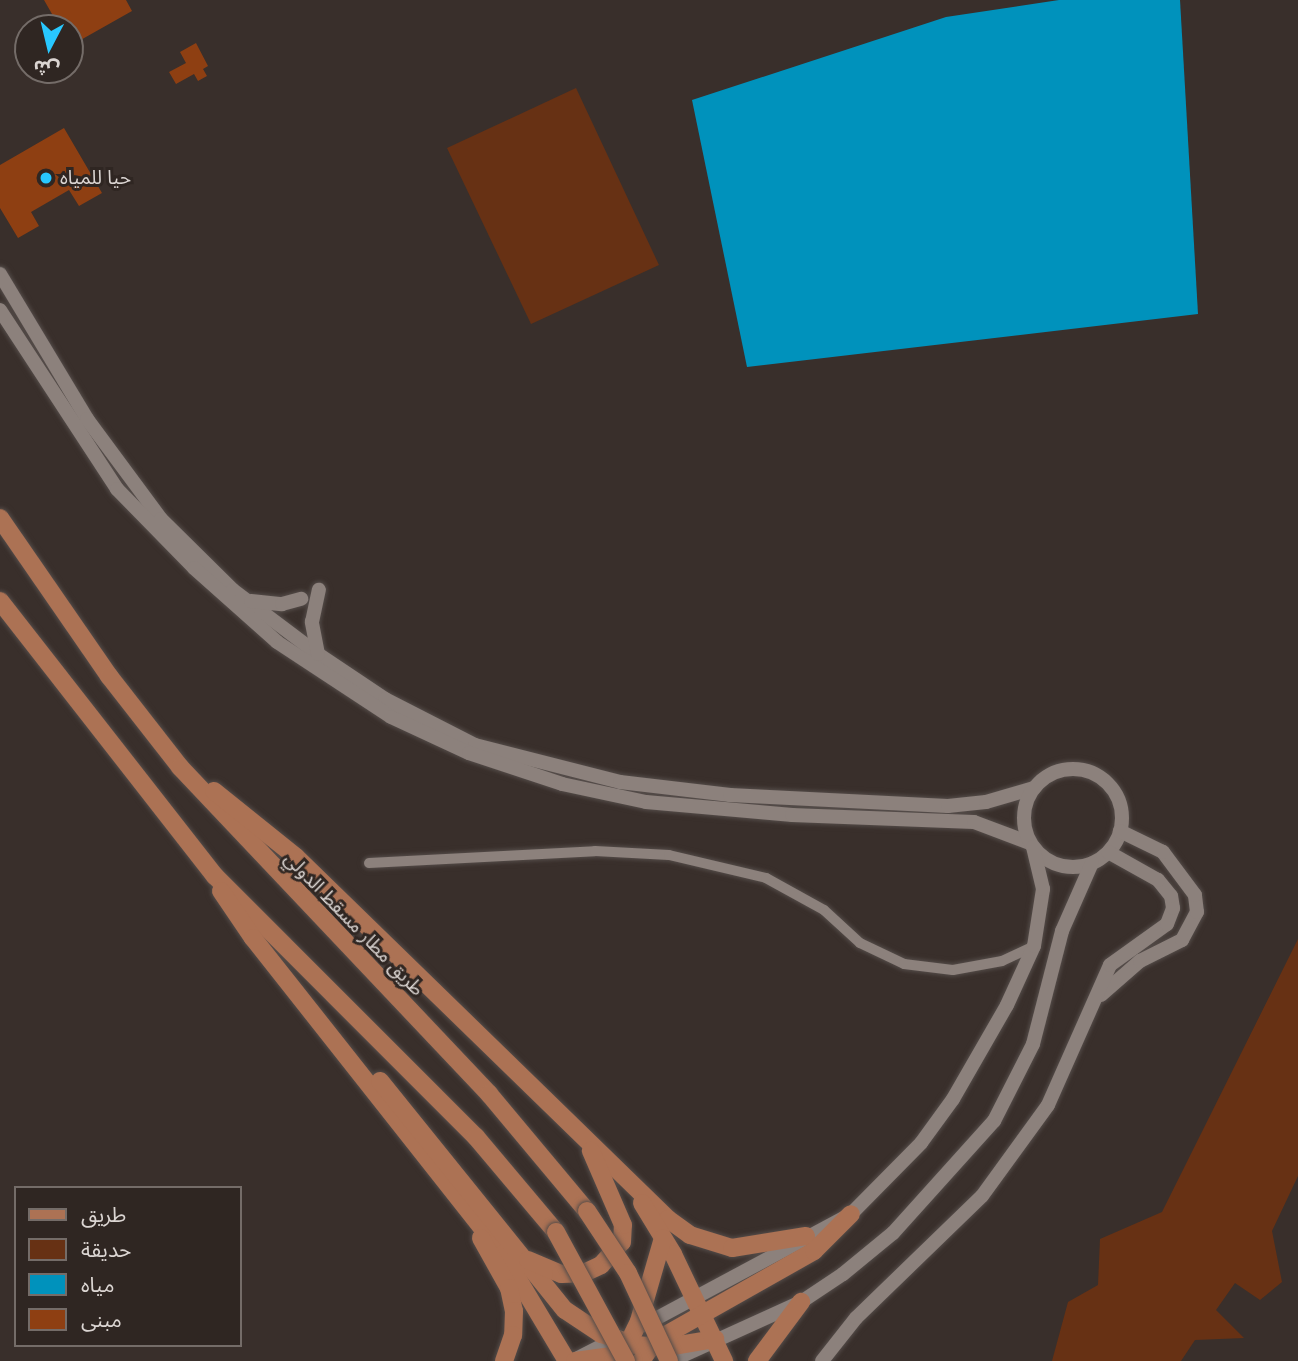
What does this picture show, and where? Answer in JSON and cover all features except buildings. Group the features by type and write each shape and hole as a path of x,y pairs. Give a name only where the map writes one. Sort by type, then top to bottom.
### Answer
{"main road":[{"name":"طريق مطار مسقط الدولي","path":"0,518 109,677 180,767 489,1094 587,1211 628,1273 670,1361"},
{"path":"0,601 215,876 253,938 503,1254 567,1361"},
{"path":"180,767 296,857 668,1219 709,1243 754,1247 806,1236"},
{"path":"215,876 476,1137 556,1232 630,1350"},
{"path":"319,1019 401,1104 565,1310 630,1350 670,1361"},
{"path":"522,1257 561,1274 584,1272 601,1265 622,1242 623,1225 586,1138"},
{"path":"631,1185 699,1306 724,1361"},
{"path":"459,1198 509,1288 514,1311 513,1335 504,1361"},
{"path":"630,1350 699,1306 814,1251 851,1214"},
{"path":"630,1350 650,1294 663,1238"},
{"path":"757,1361 801,1302"},
{"path":"574,1361 630,1350 715,1339"}],"street":[{"path":"0,274 87,419 153,508 277,632 318,654 385,699 475,745 620,782 730,795 948,806 986,802 1034,788 1065,770 1100,777 1116,796 1120,831 1108,852 1092,863 1060,866 1031,845 974,822 792,815 659,803 562,784 469,753 391,717 277,632 194,568 117,489 0,310"},
{"path":"318,654 312,622 319,590"},
{"path":"245,599 263,604 301,598"},
{"path":"699,1306 806,1236 851,1214 920,1143 953,1099 1007,1005 1034,946 1042,889 1024,824 1025,805 1034,788"},
{"path":"1092,1003 1140,961 1182,940 1197,912 1195,895 1163,852 1120,831"},
{"path":"369,863 595,851 668,855 766,878 824,910 860,943 904,964 953,970 1002,961 1034,946"},
{"path":"822,1361 856,1318 982,1196 1029,1136 1048,1105 1110,965 1167,924 1173,908 1171,895 1158,880 1108,852"},
{"path":"670,1361 801,1302 893,1233 994,1121 1033,1044 1062,930 1092,863"}],"green space":[{"path":"576,88 659,265 531,324 447,148"},
{"path":"1298,939 1298,1176 1272,1231 1282,1282 1260,1300 1235,1283 1216,1310 1244,1338 1195,1340 1181,1361 1052,1361 1068,1302 1098,1285 1100,1239 1162,1212"}],"water":[{"path":"1059,0 1180,0 1198,314 747,367 692,100 946,17"}],"place":[{"name":"حيا للمياه","path":"46,178"}]}
